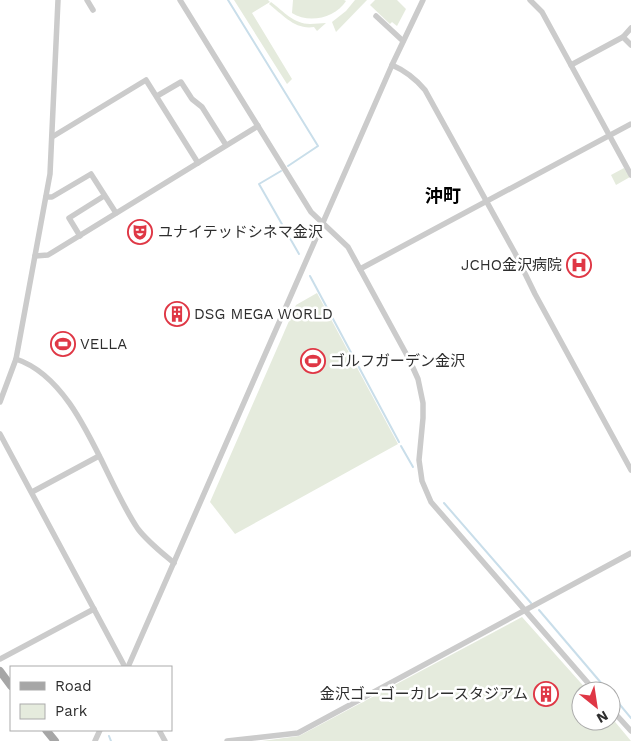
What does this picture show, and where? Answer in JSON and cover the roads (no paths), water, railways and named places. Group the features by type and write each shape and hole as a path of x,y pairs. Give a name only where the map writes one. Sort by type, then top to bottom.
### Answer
{"main road":[{"path":"0,671 10,685"}],"street":[{"path":"0,402 16,360 50,174 58,0"},
{"path":"86,0 92,10"},
{"path":"180,0 311,212 322,224 343,240 351,252 409,359 418,379 423,403 418,454 419,466 422,481 434,507 586,681"},
{"path":"127,666 422,0"},
{"path":"530,0 542,12 631,175"},
{"path":"376,16 403,41"},
{"path":"571,65 623,37 631,28"},
{"path":"623,37 631,45"},
{"path":"392,65 403,69 415,78 425,90 631,470"},
{"path":"52,137 146,80 198,163"},
{"path":"157,96 181,82 192,99 202,107 226,145"},
{"path":"360,269 609,134 631,124"},
{"path":"35,256 48,255 258,126"},
{"path":"46,197 52,197 91,174 116,213"},
{"path":"80,236 69,218 104,196"},
{"path":"16,360 32,366 60,390 76,412 138,528 154,547 174,563"},
{"path":"0,434 126,666"},
{"path":"32,492 99,456"},
{"path":"227,741 298,733 631,553"},
{"path":"0,659 94,609"},
{"path":"621,720 631,732"}],"waterway":[{"path":"228,0 318,146 288,166"},
{"path":"281,171 259,184 299,254"},
{"path":"310,276 399,442"},
{"path":"401,446 413,467"},
{"path":"444,503 531,603"},
{"path":"539,610 599,681"},
{"path":"621,706 631,718"},
{"path":"109,736 111,741"}],"place":[{"name":"ユナイテッドシネマ金沢","path":"140,232"},
{"name":"JCHO金沢病院","path":"579,265"},
{"name":"DSG MEGA WORLD","path":"177,314"},
{"name":"VELLA","path":"63,344"},
{"name":"ゴルフガーデン金沢","path":"313,361"},
{"name":"金沢ゴーゴーカレースタジアム","path":"546,694"}],"district":[{"name":"沖町","path":"443,196"}]}
